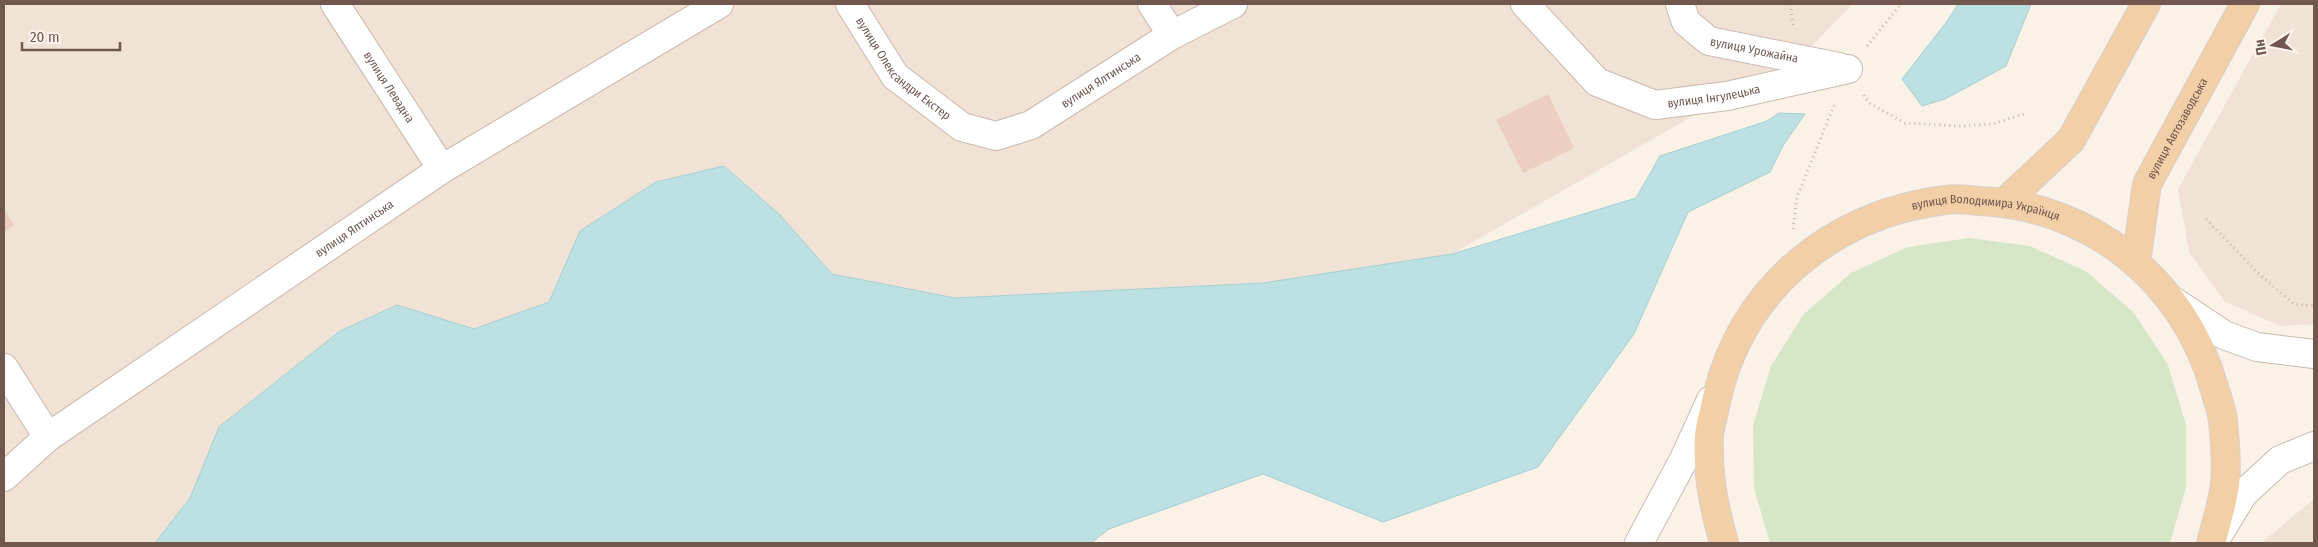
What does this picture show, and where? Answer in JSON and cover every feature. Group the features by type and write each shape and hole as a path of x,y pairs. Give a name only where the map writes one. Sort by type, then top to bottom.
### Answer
{"main road":[{"path":"2006,202 2071,140 2146,4"},
{"name":"вулиця Автозаводська","path":"2136,262 2147,184 2245,4"},
{"name":"вулиця Володимира Українця","path":"1722,375 1738,337 1760,302 1787,272 1834,235 1888,211 1946,199 2006,202 2053,213 2097,234 2136,262 2173,301 2205,357 2223,419 2225,484 2212,543"},
{"path":"1722,375 1709,435 1711,494 1724,543"}],"street":[{"name":"вулиця Левадна","path":"335,4 442,169"},
{"name":"вулиця Ялтинська","path":"4,477 48,437 442,169 720,4"},
{"name":"вулиця Олександри Екстер","path":"850,4 895,76 962,127"},
{"path":"1152,4 1172,35"},
{"name":"вулиця Ялтинська","path":"962,127 996,136 1031,126 1172,35 1233,4"},
{"name":"вулиця Інгулецька","path":"1525,4 1597,82 1655,105 1727,96 1848,69"},
{"name":"вулиця Урожайна","path":"1680,4 1686,22 1710,41 1848,69"},
{"name":"вулиця Володимира Українця","path":"2173,301 2224,335 2257,347 2314,354"},
{"path":"4,368 48,437"},
{"path":"1639,543 1684,459 1722,375"},
{"name":"вулиця Володимира Українця","path":"2212,543 2243,494 2280,460 2314,446"}],"path":[{"path":"1787,272 1797,197 1848,69 1901,4"},
{"path":"1848,69 1869,103 1905,123 1959,126 1994,124 2027,113"},
{"path":"2206,219 2257,272 2294,304 2314,306"}],"shaded area":[{"path":"4,4 1853,4 1808,50 1452,254 1263,283 955,298 832,274 780,215 580,231 549,302 474,329 397,305 219,427 190,498 155,543 4,543"},
{"path":"2281,4 2314,4 2314,324 2280,326 2224,301 2189,252 2178,189"},
{"path":"2314,499 2314,543 2261,543"}],"green space":[{"path":"1969,238 2030,246 2087,272 2134,313 2168,365 2186,425 2186,487 2170,543 1770,543 1754,488 1753,426 1771,366 1804,314 1851,273 1908,247"}],"water":[{"path":"1958,4 2031,4 2006,66 1945,99 1922,106 1902,79 1948,20"},
{"path":"1779,113 1805,114 1784,144 1770,172 1688,212 1634,334 1538,467 1383,522 1263,474 1109,529 1091,543 155,543 190,498 219,427 340,331 397,305 474,329 549,302 580,231 656,182 724,166 780,215 832,274 955,298 1263,283 1452,254 1636,198 1660,156 1767,121"}],"building":[{"path":"1548,94 1574,148 1523,173 1496,120"},
{"path":"4,209 14,225 4,232"}]}
